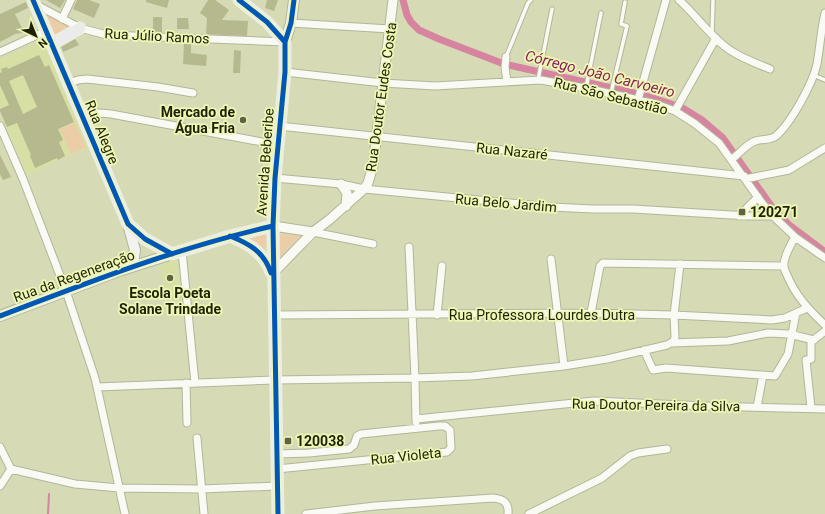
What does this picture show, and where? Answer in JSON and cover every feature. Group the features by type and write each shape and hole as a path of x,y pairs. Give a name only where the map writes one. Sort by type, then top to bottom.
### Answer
{"main road":[{"path":"239,0 266,22 286,42"},
{"path":"286,42 291,23 294,0"},
{"name":"Rua Alegre","path":"34,2 128,224 134,244 135,254 119,271"},
{"path":"52,44 80,28"},
{"name":"Avenida Beberibe","path":"278,514 274,380 272,226 285,72 286,42"},
{"name":"Rua Alegre","path":"128,224 144,239 177,253"},
{"name":"Rua da Regeneração","path":"1,313 119,271 230,236 272,226"},
{"path":"230,236 245,243 261,254 268,262 273,276"}],"street":[{"path":"62,19 71,0"},
{"name":"Rua Doutor Eudes Costa","path":"273,276 313,232 346,206 364,189 368,183 371,175 393,0"},
{"path":"639,95 666,0"},
{"path":"679,0 692,11 714,36 733,52 770,69"},
{"name":"Rua Júlio Ramos","path":"34,2 80,28 107,35 286,42"},
{"path":"735,157 747,145 753,142 773,138 778,134 795,111 809,86 817,66 825,12"},
{"path":"291,23 390,29"},
{"path":"0,52 46,31"},
{"path":"676,110 714,36"},
{"path":"506,57 505,67 507,82"},
{"name":"Rua São Sebastião","path":"285,72 383,83 435,86 538,80 611,93 639,95 656,104 676,110 707,133 735,157 744,178 773,216 795,237 825,258"},
{"path":"69,83 87,79 158,87 193,93"},
{"path":"82,115 99,113 111,114 278,145"},
{"path":"0,126 23,179 66,291 97,387 125,514"},
{"name":"Rua Nazaré","path":"280,126 744,178 788,170 825,148"},
{"name":"Rua Belo Jardim","path":"275,178 341,184 364,189 551,207 593,209 633,208 739,216 773,216"},
{"path":"341,184 347,193 346,206"},
{"path":"739,216 758,197"},
{"path":"272,226 313,232 373,244"},
{"path":"795,237 788,250 784,266 791,285 807,308 825,325"},
{"path":"409,247 416,424"},
{"path":"177,253 195,383"},
{"path":"551,258 564,366"},
{"path":"591,313 601,264 607,262 784,266"},
{"path":"673,342 675,337 674,315 680,264"},
{"path":"437,314 442,266"},
{"name":"Rua Professora Lourdes Dutra","path":"274,315 591,313 674,315 772,320 785,318 807,308"},
{"path":"644,350 652,370 666,368 775,376 788,354 796,313"},
{"path":"811,408 806,360 811,359 811,342 825,331"},
{"path":"97,387 274,380 472,376 564,366 607,359 673,342 728,341 768,333 792,335 814,340"},
{"path":"757,407 763,374"},
{"path":"186,383 187,423"},
{"name":"Rua Doutor Pereira da Silva","path":"416,424 594,400 825,409"},
{"name":"Rua Violeta","path":"276,454 349,449 354,445 357,436 361,434 416,424 439,426 450,430 450,450 447,452 277,469"},
{"path":"197,438 204,514"},
{"path":"0,448 11,469 76,484 119,488 201,489 277,486"},
{"path":"529,514 602,478 630,456 638,453 668,449"},
{"path":"0,486 11,469"},
{"path":"306,514 375,506 493,498 506,502 508,511"}],"lane":[{"path":"506,57 528,3 531,0"},
{"path":"713,0 714,36"},
{"path":"611,93 627,26 621,24 625,2"},
{"path":"538,80 552,9"},
{"path":"586,88 601,13"},
{"path":"813,75 825,80"}],"shaded area":[{"path":"43,11 68,25 68,26 54,37"},
{"path":"43,41 88,148 27,175 0,112 0,59"},
{"path":"543,51 553,53 549,70 540,68"},
{"path":"75,123 86,147 71,154 60,129"},
{"path":"263,233 265,236 265,252 255,242 244,236"},
{"path":"282,234 301,236 280,258 280,237"},
{"name":"Escola Poeta Solane Trindade","path":"175,260 177,262 180,293 166,297 160,264"}],"building":[{"path":"46,0 65,0 60,8"},
{"path":"77,0 89,0 100,4 94,18 73,9"},
{"path":"146,0 169,0 167,8 146,2"},
{"path":"208,0 215,0 229,10 222,20 248,21 247,36 206,34 207,18 200,13"},
{"path":"267,0 278,0 274,11 265,8"},
{"path":"26,2 28,8 15,14 24,32 17,33 0,42 0,14"},
{"path":"153,17 162,17 162,32 153,32"},
{"path":"177,18 188,18 189,29 177,29"},
{"path":"75,39 79,45 63,52 61,47"},
{"path":"184,43 191,43 191,53 207,55 206,66 183,64"},
{"path":"234,50 241,51 240,73 233,73"},
{"path":"39,55 45,67 49,65 74,122 58,129 63,140 59,142 65,156 35,168 17,123 7,127 0,111 0,109 9,105 0,85 0,73 2,72 1,69 7,67 8,69","holes":["23,75 37,107 23,114 9,81"]},
{"path":"0,155 11,177 3,180 0,174"}],"waterway":[{"name":"Córrego João Carvoeiro","path":"403,0 407,15 411,22 419,30 439,39 504,64 643,95 681,107 702,120 723,138 772,207 788,224 825,252"},
{"path":"48,514 49,494"}],"cycle path":[{"path":"33,0 128,224 145,239 172,254"},
{"path":"239,0 267,22 285,42"},
{"path":"278,514 273,226 275,178 285,72 285,42 291,23 294,0"},
{"path":"0,316 135,266 203,244 273,226"},
{"path":"230,236 244,242 260,254 271,273"}],"place":[{"name":"Mercado de Água Fria","path":"243,120"},
{"name":"120271","path":"742,212"},
{"name":"Escola Poeta Solane Trindade","path":"170,278"},
{"name":"120038","path":"288,441"}]}
